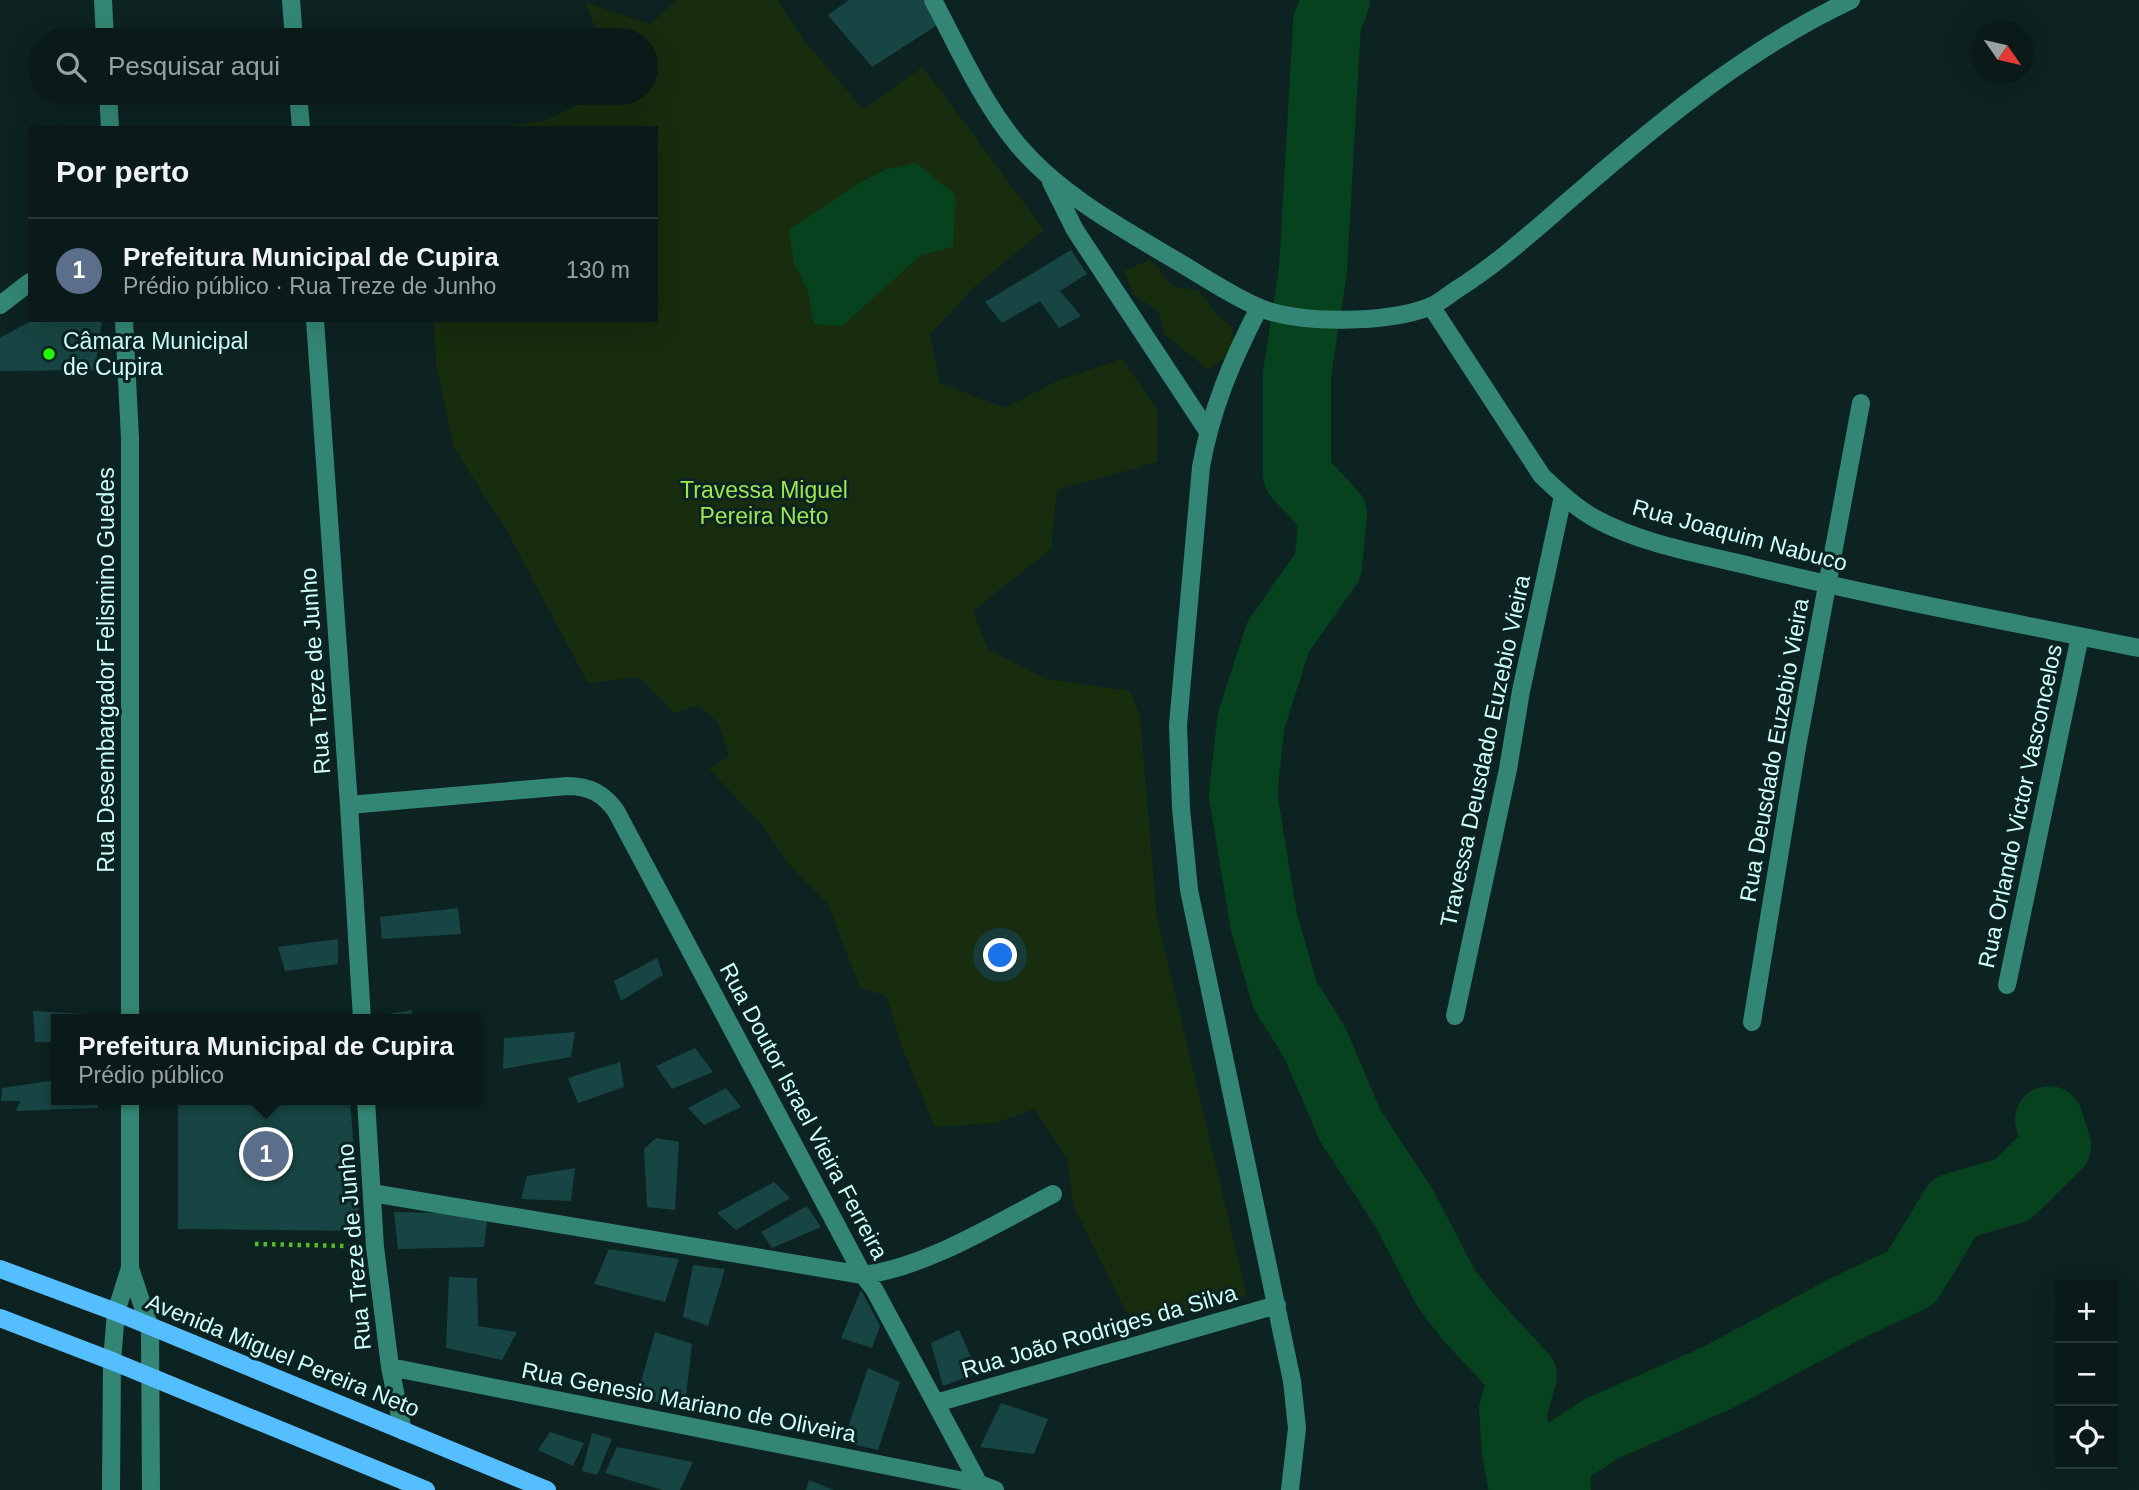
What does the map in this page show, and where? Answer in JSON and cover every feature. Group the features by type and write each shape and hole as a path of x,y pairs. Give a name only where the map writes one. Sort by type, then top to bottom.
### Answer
{"main road":[{"name":"Avenida Miguel Pereira Neto","path":"0,1269 116,1312 547,1490"},
{"path":"0,1318 426,1490"}],"street":[{"path":"103,0 104,28"},
{"path":"291,0 293,28"},
{"path":"933,0 988,102 1018,145 1047,175 1119,227 1259,308 1290,317 1333,319 1397,316 1431,306 1488,269 1634,144 1722,76 1811,19 1851,0"},
{"path":"109,105 110,126"},
{"path":"299,105 301,126"},
{"path":"1047,175 1075,230 1208,430"},
{"path":"0,305 28,284"},
{"name":"Rua Joaquim Nabuco","path":"1431,306 1542,476 1563,496 1596,519 1679,548 1828,585 2139,648"},
{"path":"1259,308 1233,359 1208,430 1201,467 1178,725 1181,808 1189,890 1292,1381 1297,1428 1290,1490"},
{"name":"Rua Desembargador Felismino Guedes","path":"124,322 130,438 130,1014"},
{"name":"Rua Treze de Junho","path":"315,322 362,1014"},
{"name":"Rua Deusdado Euzebio Vieira","path":"1752,1022 1797,747 1861,403"},
{"name":"Travessa Deusdado Euzebio Vieira","path":"1455,1016 1563,496"},
{"name":"Rua Orlando Victor Vasconcelos","path":"2007,985 2080,636"},
{"name":"Rua Doutor Israel Vieira Ferreira","path":"349,805 567,786 583,786 607,799 616,811 863,1275 874,1289 936,1403 987,1487"},
{"path":"111,1490 112,1361 116,1312 130,1268 130,1105"},
{"name":"Rua Treze de Junho","path":"366,1105 375,1247 390,1367 403,1431"},
{"path":"372,1193 863,1275 887,1272 924,1259 1053,1194"},
{"path":"130,1268 150,1328 151,1490"},
{"name":"Rua João Rodriges da Silva","path":"936,1403 1277,1305"},
{"name":"Rua Genesio Mariano de Oliveira","path":"390,1367 987,1487"}],"path":[{"path":"255,1244 375,1247"}],"green space":[{"name":"Travessa Miguel Pereira Neto","path":"676,0 778,0 803,39 863,109 923,67 1044,230 973,288 930,335 940,383 1005,408 1061,379 1122,359 1158,411 1157,462 1057,490 1051,549 973,611 988,649 1046,679 1130,691 1140,716 1157,918 1247,1297 1145,1325 1126,1312 1074,1207 1067,1160 1035,1109 995,1123 935,1127 904,1052 886,996 860,988 828,904 793,869 761,824 709,769 729,756 718,723 699,705 675,713 639,677 588,683 507,531 454,448 436,364 434,322 658,322 658,126 512,126 544,121 577,105 658,105 658,28 595,28 586,3 651,24"},
{"path":"1150,259 1172,286 1199,291 1215,313 1232,327 1235,349 1209,370 1165,335 1158,311 1134,295 1124,271"}],"shaded area":[{"path":"916,163 956,195 953,247 921,255 842,326 814,324 808,291 794,263 789,230 861,182 887,169"}],"building":[{"path":"849,0 923,0 939,24 872,67 828,15"},
{"path":"1071,250 1087,274 1060,291 1081,316 1059,328 1040,301 1002,323 985,302"},
{"name":"Câmara Municipal de Cupira","path":"29,322 102,322 95,370 0,371 0,338"},
{"path":"458,908 461,934 382,939 380,917"},
{"path":"338,939 338,964 285,971 278,947"},
{"path":"657,958 663,975 621,1001 614,981"},
{"path":"412,1010 412,1014 388,1014"},
{"path":"33,1011 88,1014 51,1014 51,1042 35,1042"},
{"path":"575,1032 571,1057 503,1069 504,1038"},
{"path":"695,1048 713,1072 672,1089 656,1066"},
{"path":"620,1062 624,1087 578,1103 568,1078"},
{"path":"51,1081 51,1105 98,1105 98,1108 16,1111 20,1101 1,1101 2,1088"},
{"path":"726,1088 741,1107 704,1125 688,1108"},
{"path":"178,1105 350,1105 360,1231 178,1229"},
{"path":"656,1138 679,1142 675,1210 647,1207 644,1149"},
{"path":"575,1168 571,1201 521,1199 527,1176"},
{"path":"774,1182 790,1198 736,1230 717,1213"},
{"path":"807,1206 821,1227 772,1248 761,1232"},
{"path":"394,1212 488,1214 484,1247 398,1249"},
{"path":"609,1249 679,1259 665,1302 594,1284"},
{"path":"693,1265 725,1269 708,1326 683,1317"},
{"path":"449,1277 477,1278 478,1326 517,1332 502,1360 446,1348"},
{"path":"861,1290 880,1326 872,1348 841,1338"},
{"path":"959,1330 978,1373 943,1386 931,1343"},
{"path":"655,1332 692,1344 685,1405 636,1400"},
{"path":"868,1368 900,1382 878,1450 843,1442"},
{"path":"1001,1403 1048,1419 1034,1454 980,1447"},
{"path":"550,1432 584,1443 573,1466 538,1450"},
{"path":"592,1433 612,1439 597,1475 582,1471"},
{"path":"617,1447 693,1462 680,1490 663,1490 605,1473"},
{"path":"809,1480 834,1490 806,1490"}],"waterway":[{"path":"1336,0 1327,23 1313,270 1297,374 1297,475 1333,514 1328,566 1278,637 1251,721 1243,794 1264,923 1285,995 1315,1043 1350,1125 1404,1208 1446,1288 1468,1317 1523,1376 1513,1410 1516,1452 1523,1490"},
{"path":"1557,1490 1555,1459 1601,1429 1719,1377 1845,1309 1911,1278 1954,1207 2012,1190 2057,1146 2049,1120"}],"place":[{"name":"Câmara Municipal de Cupira","path":"49,354"},
{"name":"Prefeitura Municipal de Cupira","path":"266,1154"}]}
